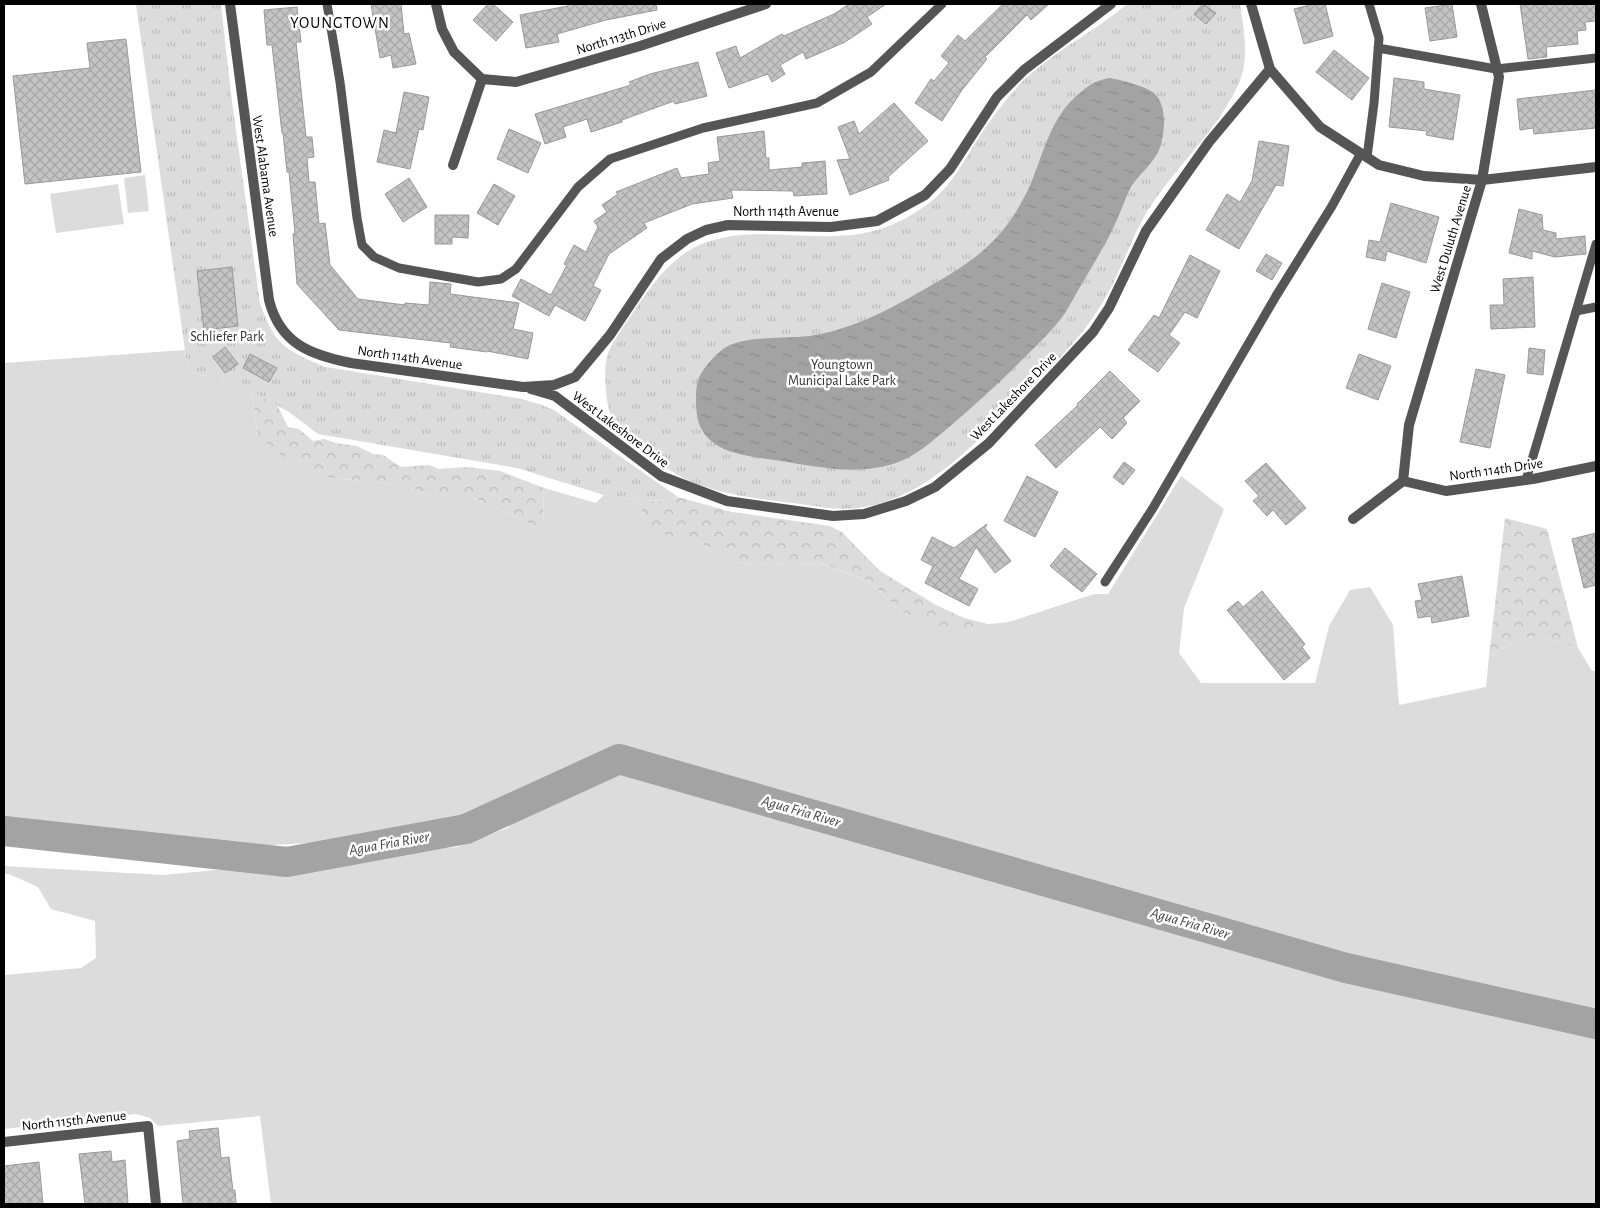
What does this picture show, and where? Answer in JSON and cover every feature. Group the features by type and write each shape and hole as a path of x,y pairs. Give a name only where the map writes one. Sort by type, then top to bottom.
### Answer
{"street":[{"name":"West Alabama Avenue","path":"230,4 269,300 275,319 296,344"},
{"path":"436,4 442,29 454,52 482,79 453,165"},
{"name":"North 113th Drive","path":"482,79 516,82 640,46 766,4"},
{"name":"North 114th Avenue","path":"296,344 316,354 352,363 523,387 554,385 575,377 610,335 661,259 694,236 706,230 728,225 831,226 877,221 925,195 950,169 997,97 1024,70 1111,4"},
{"path":"1251,4 1270,69 1320,127 1379,165 1424,176 1482,180 1596,167"},
{"name":"West Duluth Avenue","path":"1403,480 1409,425 1482,180 1499,77 1481,4"},
{"name":"West Lakeshore Drive","path":"523,387 555,396 661,476 727,501 833,516 864,514 906,501 935,487 989,443 1093,332 1109,308 1146,231 1209,142 1270,69"},
{"name":"North 114th Drive","path":"1403,480 1446,490 1526,480 1596,466"},
{"path":"1353,519 1403,480"},
{"name":"North 115th Avenue","path":"4,1142 148,1126 156,1204"}],"lane":[{"path":"327,4 340,82 362,245 374,257 399,268 478,282 501,279 516,269 578,187 610,159 703,128 817,103 870,72 942,4"},
{"path":"1105,582 1152,508 1276,296 1364,155 1374,103 1379,38 1369,4"},
{"path":"1378,48 1496,68 1596,58"},
{"path":"1526,480 1596,244"},
{"path":"1576,312 1596,306"}],"green space":[{"name":"Schliefer Park","path":"136,4 221,4 231,94 260,304 277,339 296,354 326,367 522,399 539,404 554,410 678,497 669,501 638,500 604,495 517,468 318,434 289,412 252,391 188,371"},
{"name":"Youngtown Municipal Lake Park","path":"1127,4 1240,4 1245,46 1243,71 1233,94 1220,116 1150,207 1108,293 1093,318 1063,354 1020,399 957,459 910,491 884,502 857,508 827,508 745,496 697,484 668,469 636,448 621,435 613,423 606,392 605,370 608,353 652,285 671,264 694,248 707,242 731,236 755,234 852,235 876,230 908,217 933,200 947,186 989,123 1021,83 1059,52"},
{"path":"145,175 149,211 128,213 124,178"},
{"path":"118,184 124,224 56,233 50,194"},
{"path":"185,350 188,371 252,391 257,433 323,477 404,485 434,497 471,497 535,526 543,524 544,488 596,503 604,495 638,500 645,521 661,533 697,540 732,562 768,565 820,563 868,581 901,611 967,632 988,624 1009,622 1094,594 1108,594 1181,476 1224,509 1184,608 1179,653 1201,683 1315,683 1329,626 1350,590 1370,587 1393,625 1399,705 1486,687 1489,656 1518,640 1539,636 1578,648 1592,671 1596,671 1596,1204 271,1204 260,1116 158,1126 150,1118 136,1114 4,1129 4,975 81,968 96,958 95,921 51,909 38,887 9,874 4,874 4,866 163,875 457,847 510,827 486,815 310,843 142,852 100,837 56,834 4,822 4,363"},
{"path":"252,391 277,405 288,427 299,429 313,441 324,439 357,446 373,454 383,455 401,467 429,465 439,469 467,467 500,471 544,488 543,524 535,526 471,497 434,497 404,485 323,477 298,466 270,447 257,433"},
{"path":"678,497 732,512 830,526 842,532 880,571 936,605 964,618 988,624 967,632 929,623 901,611 868,581 821,563 768,565 732,562 697,540 661,534 645,521 638,500 669,501"},
{"path":"1505,518 1547,529 1578,648 1539,636 1518,640 1489,656"}],"water":[{"path":"1110,78 1145,88 1154,93 1162,105 1164,120 1163,136 1159,150 1131,187 1108,239 1063,316 1041,341 983,397 916,453 901,461 879,468 834,469 752,457 734,453 708,438 700,426 697,416 697,384 705,367 723,349 742,341 815,335 860,322 903,302 969,262 996,238 1016,212 1034,177 1048,137 1061,113 1070,102 1088,87 1097,81"}],"building":[{"path":"371,4 401,4 404,34 409,33 416,64 393,68 391,55 380,58"},
{"path":"488,4 493,4 513,22 496,41 473,20"},
{"path":"568,4 656,4 657,10 606,20 557,34 559,42 526,48 520,15 568,6"},
{"path":"849,4 886,4 867,17 872,24 845,42 806,59 803,52 780,65 785,74 772,82 768,74 729,88 716,53 736,46 740,58 782,34 784,36 834,14"},
{"path":"1003,4 1049,4 1031,20 1027,15 985,57 987,59 962,90 942,121 915,103 931,79 934,81 949,63 941,56 958,35 965,41"},
{"path":"1203,4 1216,13 1206,24 1194,14"},
{"path":"1314,4 1325,4 1333,36 1304,44 1294,9"},
{"path":"1452,4 1457,37 1430,41 1425,8"},
{"path":"1520,4 1596,4 1596,21 1585,22 1586,30 1577,31 1578,44 1546,47 1547,57 1528,59"},
{"path":"297,7 301,42 296,42 306,137 312,137 314,157 307,158 309,182 315,182 319,224 325,223 330,265 358,299 405,305 405,303 429,305 430,282 451,284 450,294 519,303 513,329 533,333 528,359 487,351 450,347 451,343 339,330 297,284 293,234 295,233 289,172 287,172 272,45 267,45 264,10"},
{"path":"126,39 141,172 25,184 13,76 90,68 87,43"},
{"path":"1334,50 1369,78 1352,100 1316,72"},
{"path":"698,62 707,96 675,104 674,101 591,132 587,119 563,127 566,137 545,144 535,114 631,85 629,82 650,74"},
{"path":"1394,78 1424,82 1424,89 1460,95 1453,140 1426,135 1427,131 1389,127"},
{"path":"1596,90 1596,128 1534,134 1533,128 1520,130 1517,99"},
{"path":"404,92 429,97 423,130 419,129 410,169 377,162 384,130 396,133"},
{"path":"894,103 928,141 888,177 889,180 850,195 837,160 850,159 838,127 854,121 859,134"},
{"path":"509,129 541,143 528,173 497,159"},
{"path":"764,131 766,158 769,158 769,170 802,167 802,163 825,161 827,194 794,196 793,191 731,190 733,198 692,204 644,223 647,228 609,254 593,286 601,290 585,321 555,305 549,316 512,296 521,279 551,295 567,265 564,264 574,245 586,252 598,227 594,221 607,212 602,205 618,194 616,192 677,168 681,178 709,174 708,163 720,161 717,137"},
{"path":"1259,141 1289,146 1283,186 1276,185 1239,249 1206,230 1227,194 1240,202 1252,181"},
{"path":"409,178 427,207 403,222 385,194"},
{"path":"494,184 515,196 498,225 477,213"},
{"path":"1391,203 1439,217 1426,263 1387,251 1385,261 1366,257 1369,240 1380,242"},
{"path":"1519,209 1542,215 1543,230 1556,233 1556,239 1585,236 1586,254 1555,257 1532,251 1532,259 1509,253"},
{"path":"435,215 469,215 468,238 452,237 452,244 435,244"},
{"path":"1266,254 1282,263 1272,280 1256,271"},
{"path":"1190,255 1220,271 1197,318 1185,312 1169,335 1180,343 1158,372 1128,350 1154,315 1159,318"},
{"path":"232,267 238,326 204,330 197,271"},
{"path":"1533,277 1535,327 1491,329 1490,305 1504,305 1503,279"},
{"path":"1382,283 1410,292 1396,338 1368,329"},
{"path":"225,347 238,364 225,373 213,357"},
{"path":"1529,348 1545,350 1543,375 1527,373"},
{"path":"250,354 277,368 269,382 243,368"},
{"path":"1359,354 1391,366 1378,400 1346,388"},
{"path":"1476,369 1505,375 1490,448 1460,442"},
{"path":"1110,371 1140,401 1123,418 1127,423 1112,439 1100,427 1056,468 1035,445 1078,405"},
{"path":"1124,462 1135,470 1123,485 1113,477"},
{"path":"1266,463 1306,508 1286,525 1273,510 1267,516 1253,501 1259,496 1245,481"},
{"path":"1027,476 1058,492 1035,537 1004,521"},
{"path":"987,524 985,528 1011,561 995,573 976,547 959,579 978,589 969,606 925,583 933,566 921,560 932,537 954,548"},
{"path":"1596,533 1596,585 1584,588 1572,539"},
{"path":"1065,548 1097,574 1082,592 1050,566"},
{"path":"1462,576 1469,616 1432,623 1431,616 1418,618 1415,601 1422,600 1418,584"},
{"path":"1262,591 1305,644 1302,647 1310,658 1284,680 1227,610 1238,601 1243,607"},
{"path":"218,1128 221,1158 229,1157 236,1204 183,1204 177,1141 190,1139 189,1131"},
{"path":"111,1151 112,1162 125,1160 128,1204 85,1204 79,1154"},
{"path":"39,1162 43,1204 4,1204 4,1166"}],"waterway":[{"name":"Agua Fria River","path":"4,831 287,862 466,829 619,759 1346,968 1596,1024"}],"district":[{"name":"YOUNGTOWN","path":"340,22"}]}
